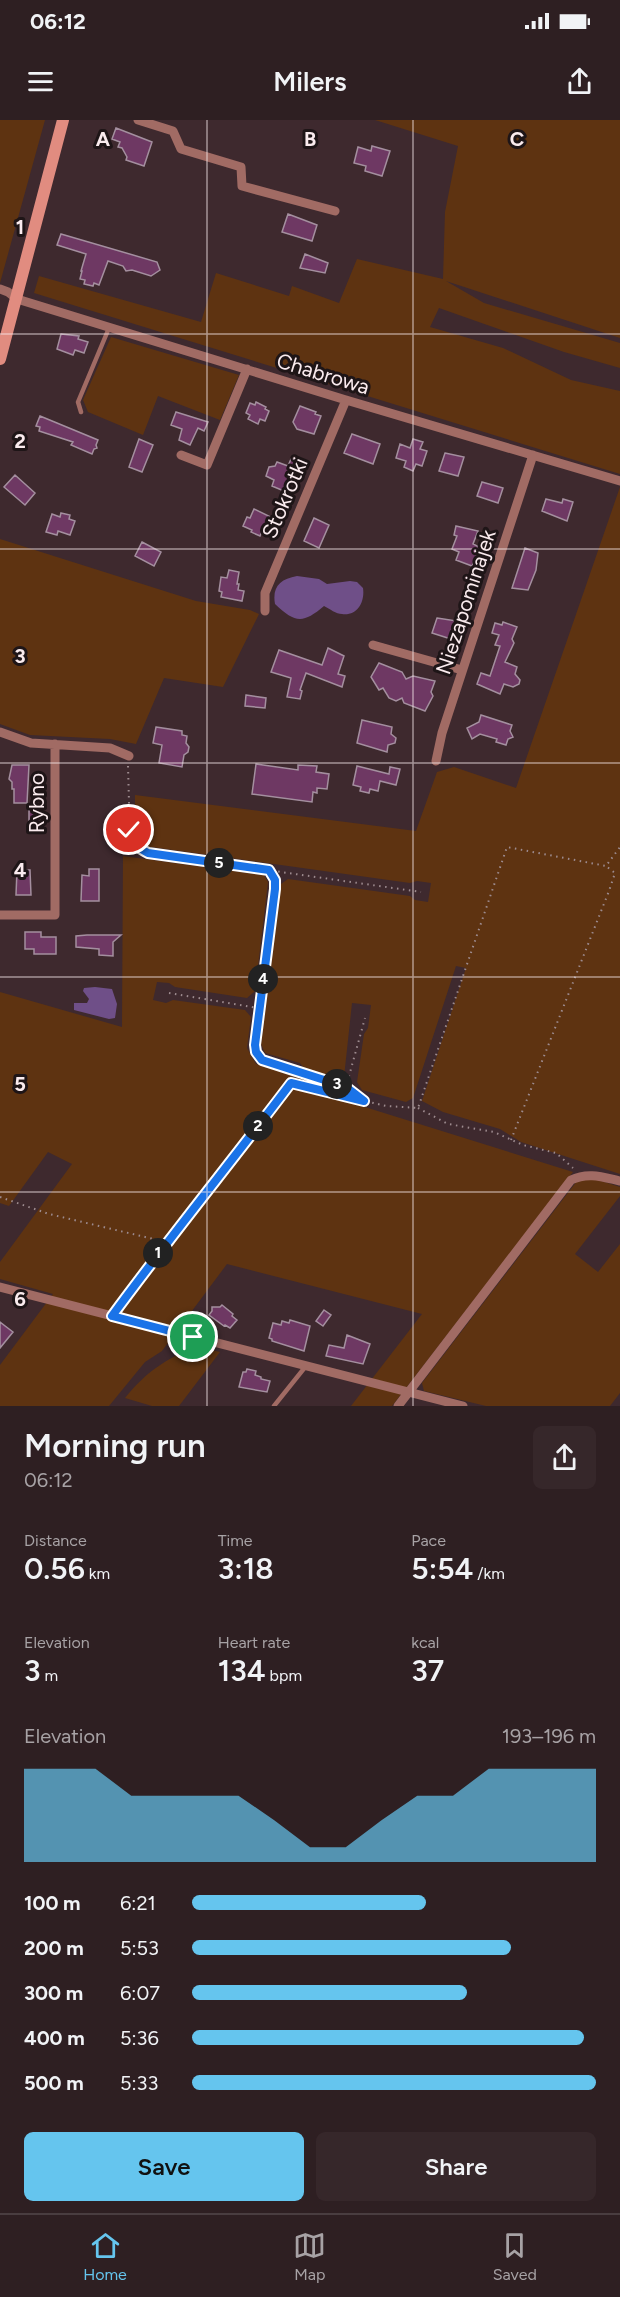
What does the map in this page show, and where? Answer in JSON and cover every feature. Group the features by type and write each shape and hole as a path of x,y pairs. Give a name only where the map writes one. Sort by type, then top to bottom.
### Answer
{"street":[{"path":"0,359 63,120"},
{"path":"138,120 173,131 181,149 241,167 242,186 335,211"},
{"name":"Chabrowa","path":"0,289 8,291 17,298 109,328 620,480"},
{"path":"180,455 207,465 247,369"},
{"name":"Stokrotki","path":"265,611 265,593 346,400"},
{"name":"Niezapominajek","path":"436,761 442,733 532,455"},
{"path":"373,645 462,670"},
{"name":"Rybno","path":"0,732 31,742 110,748 129,756"},
{"name":"Rybno","path":"0,915 55,915 55,744"},
{"path":"398,1406 571,1180 583,1175 620,1181"},
{"path":"0,1287 463,1406"}],"lane":[{"path":"81,412 78,402 109,328"},
{"path":"274,1406 306,1366"}],"path":[{"path":"129,756 129,830 130,839 137,848 148,853 421,892"},
{"path":"418,1108 507,847 606,866 620,874"},
{"path":"606,866 620,847"},
{"path":"269,870 275,880 275,889 259,1008 256,1052 262,1060 346,1087 364,1101"},
{"path":"511,1140 615,873"},
{"path":"169,993 259,1008"},
{"path":"346,1087 365,1018"},
{"path":"112,1316 166,1242 225,1170 291,1083 386,1106 418,1108 448,1124 494,1132 511,1140 556,1154 583,1175"},
{"path":"0,1197 95,1226 166,1242"}],"shaded area":[{"path":"0,120 45,120 0,283"},
{"path":"375,120 620,120 620,338 446,281 484,303 620,343 620,368 564,352 439,308 430,327 503,348 571,380 620,391 620,474 34,293 39,276 201,322 216,273 289,296 292,286 339,303 357,259 443,279 445,212 458,146"},
{"path":"111,337 239,375 220,420 158,396 143,435 88,412 83,400"},
{"path":"620,487 620,1174 521,1142 500,1129 443,1112 422,1101 466,968 456,966 413,1098 406,1102 362,1090 357,1082 371,1005 352,1003 344,1077 337,1082 309,1074 300,1063 265,1053 261,1044 281,884 288,879 410,896 415,900 428,902 431,883 417,881 410,883 144,846 135,836 135,795 416,831 437,772 454,767 516,788"},
{"path":"0,539 196,601 250,610 259,614 223,687 164,678 136,744 110,739 30,735 0,724"},
{"path":"297,576 319,579 327,584 357,582 363,588 363,598 359,607 352,613 338,613 324,606 305,618 294,618 275,604 274,598 278,585 286,579"},
{"path":"123,856 264,875 268,882 255,991 247,998 157,982 153,1000 166,1003 173,1000 245,1010 251,1017 247,1048 256,1064 356,1093 352,1103 573,1172 392,1406 351,1406 422,1314 227,1264 162,1351 145,1362 109,1406 0,1406 0,1365 53,1294 0,1279 0,1262 72,1164 48,1152 9,1206 0,1203 0,992 122,1027"},
{"path":"84,988 112,989 117,1004 115,1018 109,1019 74,1010 74,1003 87,1003 89,999 83,991"},
{"path":"592,1178 620,1187 620,1196 575,1254 598,1272 620,1244 620,1393 610,1406 486,1406 424,1391 422,1383 577,1181"},
{"path":"195,1346 220,1352 179,1406 152,1406 125,1398 157,1367"}],"building":[{"path":"116,128 152,142 144,166 126,160 127,157 122,148 118,147 120,142 112,139"},
{"path":"372,146 390,151 382,176 365,171 366,166 354,163 358,147 371,151"},
{"path":"288,214 317,225 312,241 282,232"},
{"path":"61,234 157,262 160,270 151,276 132,270 126,271 123,266 108,261 99,285 84,284 85,280 80,279 86,254 57,245"},
{"path":"305,254 328,263 325,273 300,268"},
{"path":"61,334 79,336 78,339 88,342 84,353 75,350 73,355 57,349"},
{"path":"256,402 269,411 265,421 260,419 258,424 248,419 250,415 246,413 250,403 255,405"},
{"path":"300,406 321,416 314,434 297,429 293,422"},
{"path":"176,412 208,422 204,431 198,428 190,445 179,440 182,429 171,425"},
{"path":"40,416 98,440 97,448 92,454 71,445 73,442 39,431 40,427 36,426"},
{"path":"352,434 380,444 373,464 344,453"},
{"path":"139,439 153,445 142,472 129,467"},
{"path":"413,439 423,442 420,449 427,451 422,466 416,464 413,471 404,467 406,461 396,458 400,444 410,448"},
{"path":"445,453 464,457 458,476 439,471"},
{"path":"291,459 302,464 298,474 293,472 284,491 272,486 274,480 266,476 269,467 275,466 277,462 288,466"},
{"path":"15,475 35,493 25,505 4,487"},
{"path":"482,482 503,488 498,503 477,496"},
{"path":"546,499 562,503 563,499 573,502 567,521 542,511"},
{"path":"254,509 277,520 273,530 264,526 260,536 243,526"},
{"path":"61,513 70,515 69,519 75,521 70,535 58,531 57,535 46,532 52,514 60,517"},
{"path":"314,518 329,525 319,548 304,541"},
{"path":"456,526 478,531 473,544 479,547 472,566 456,560 459,552 452,549 457,536 454,535"},
{"path":"142,542 161,552 154,566 135,556"},
{"path":"525,548 538,553 536,570 528,590 512,588"},
{"path":"229,570 239,572 237,584 239,584 238,590 244,591 242,601 221,597 222,592 219,591 221,577 227,578"},
{"path":"437,618 457,621 451,639 432,633"},
{"path":"503,622 517,627 512,639 514,643 505,662 517,667 515,674 520,680 519,684 513,687 504,684 500,694 477,684 481,673 490,676 500,646 495,645 499,635 492,633 495,623 502,625"},
{"path":"328,648 344,656 338,674 345,676 342,687 306,673 300,690 302,691 300,699 287,697 291,678 271,672 279,650 322,665"},
{"path":"379,663 402,672 406,679 413,676 435,681 431,692 433,696 425,711 404,703 402,698 396,701 389,698 383,688 379,690 371,677"},
{"path":"246,695 266,698 265,708 245,706"},
{"path":"481,715 512,725 510,731 513,737 508,739 506,745 496,742 497,739 480,734 472,739 467,728 479,722"},
{"path":"362,720 392,727 391,734 396,738 395,743 388,745 387,752 357,743"},
{"path":"156,727 182,731 182,735 187,736 186,743 189,747 188,752 184,755 182,767 159,763 162,745 153,743"},
{"path":"256,764 298,770 298,765 317,766 316,772 329,774 327,789 317,788 317,793 313,792 312,802 252,794"},
{"path":"12,765 29,765 27,803 14,803 14,789 9,779"},
{"path":"357,766 389,774 390,767 400,769 396,785 380,781 378,791 370,789 369,793 360,791 361,787 353,785"},
{"path":"29,809 40,809 40,823 29,823"},
{"path":"89,869 99,869 99,901 81,901 82,875 89,876"},
{"path":"17,870 30,870 31,895 16,895"},
{"path":"25,932 41,932 41,937 56,937 56,954 34,954 34,949 25,949"},
{"path":"121,935 113,942 113,956 99,955 99,949 76,947 76,936"},
{"path":"222,1305 237,1320 230,1328 209,1315 212,1307"},
{"path":"324,1310 331,1315 323,1326 316,1321"},
{"path":"290,1320 310,1326 304,1351 269,1338 273,1323 281,1325 282,1321 289,1323"},
{"path":"0,1322 13,1332 0,1348"},
{"path":"347,1335 370,1344 363,1364 326,1356 329,1345 344,1348"},
{"path":"247,1369 256,1371 255,1375 261,1379 270,1381 267,1392 239,1387 243,1372"}],"route":[{"path":"129,830 130,839 137,848 148,853 269,870 275,880 275,889 255,1045 256,1052 262,1060 346,1087 364,1101 291,1083 225,1170 166,1242 112,1316 193,1337"}]}
